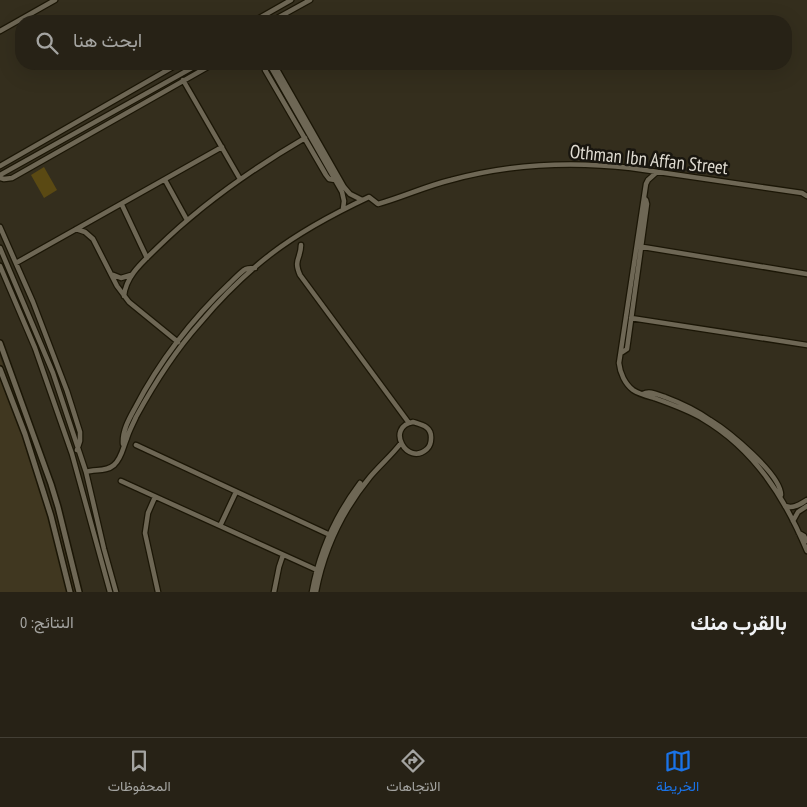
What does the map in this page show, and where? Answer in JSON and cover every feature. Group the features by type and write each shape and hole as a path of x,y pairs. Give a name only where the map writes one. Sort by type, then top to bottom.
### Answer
{"street":[{"path":"29,15 55,0"},
{"path":"265,15 291,0"},
{"path":"283,15 310,0"},
{"path":"0,32 15,23"},
{"path":"0,166 168,70"},
{"path":"0,177 188,70"},
{"path":"0,177 4,179 12,178 202,70"},
{"path":"266,70 326,175 335,180"},
{"path":"272,70 335,180 344,198 343,209"},
{"path":"277,70 344,187 350,194 362,200"},
{"path":"158,76 158,81 163,84"},
{"path":"183,80 240,179"},
{"path":"147,81 151,85 152,90"},
{"path":"124,296 126,284 132,274 187,220 240,179 305,138"},
{"path":"16,263 222,148"},
{"name":"Othman Ibn Affan Street","path":"362,200 369,197 378,204 422,188 480,173 518,167 586,164 657,172 802,193 807,196"},
{"path":"657,172 646,182 644,198 647,204 621,353 620,366 622,374 636,392 688,411 704,419 749,456 764,473 780,497 807,551"},
{"path":"165,180 187,220"},
{"path":"86,472 107,469 120,459 129,431 142,407 174,356 211,310 270,254 323,220 362,200"},
{"path":"122,204 147,258"},
{"path":"0,227 33,302 64,384 80,432 77,450"},
{"path":"76,229 86,232 91,236 124,296 178,342"},
{"path":"302,245 297,259 300,275 409,423"},
{"path":"639,246 807,274"},
{"path":"621,353 627,349 639,246"},
{"path":"0,248 53,373 77,450 86,472 116,592"},
{"path":"0,266 35,348 72,454 110,592"},
{"path":"124,446 124,434 132,414 150,383 178,342 209,305 241,273 247,269 255,268"},
{"path":"111,274 121,278 132,274"},
{"path":"631,318 807,345"},
{"path":"30,335 34,335 36,332"},
{"path":"0,343 51,484 79,592"},
{"path":"35,348 38,345 41,346"},
{"path":"0,370 25,434 51,516 70,592"},
{"path":"414,422 424,425 430,430 432,436 429,447 425,451 415,453 406,450 401,443 400,433 404,426 409,423 414,422"},
{"path":"316,592 326,555 345,513 369,478 401,443"},
{"path":"136,445 330,535"},
{"path":"121,481 317,570"},
{"path":"312,592 317,570 330,535 343,508 360,483"},
{"path":"220,526 236,492"},
{"path":"155,497 147,518 145,534 158,592"},
{"path":"785,506 795,507 807,500"},
{"path":"793,521 798,512 807,506"},
{"path":"799,533 807,541"},
{"path":"274,592 283,554"}],"shaded area":[{"path":"44,167 57,190 44,198 31,175"},
{"path":"0,357 55,513 75,592 0,592"}]}
